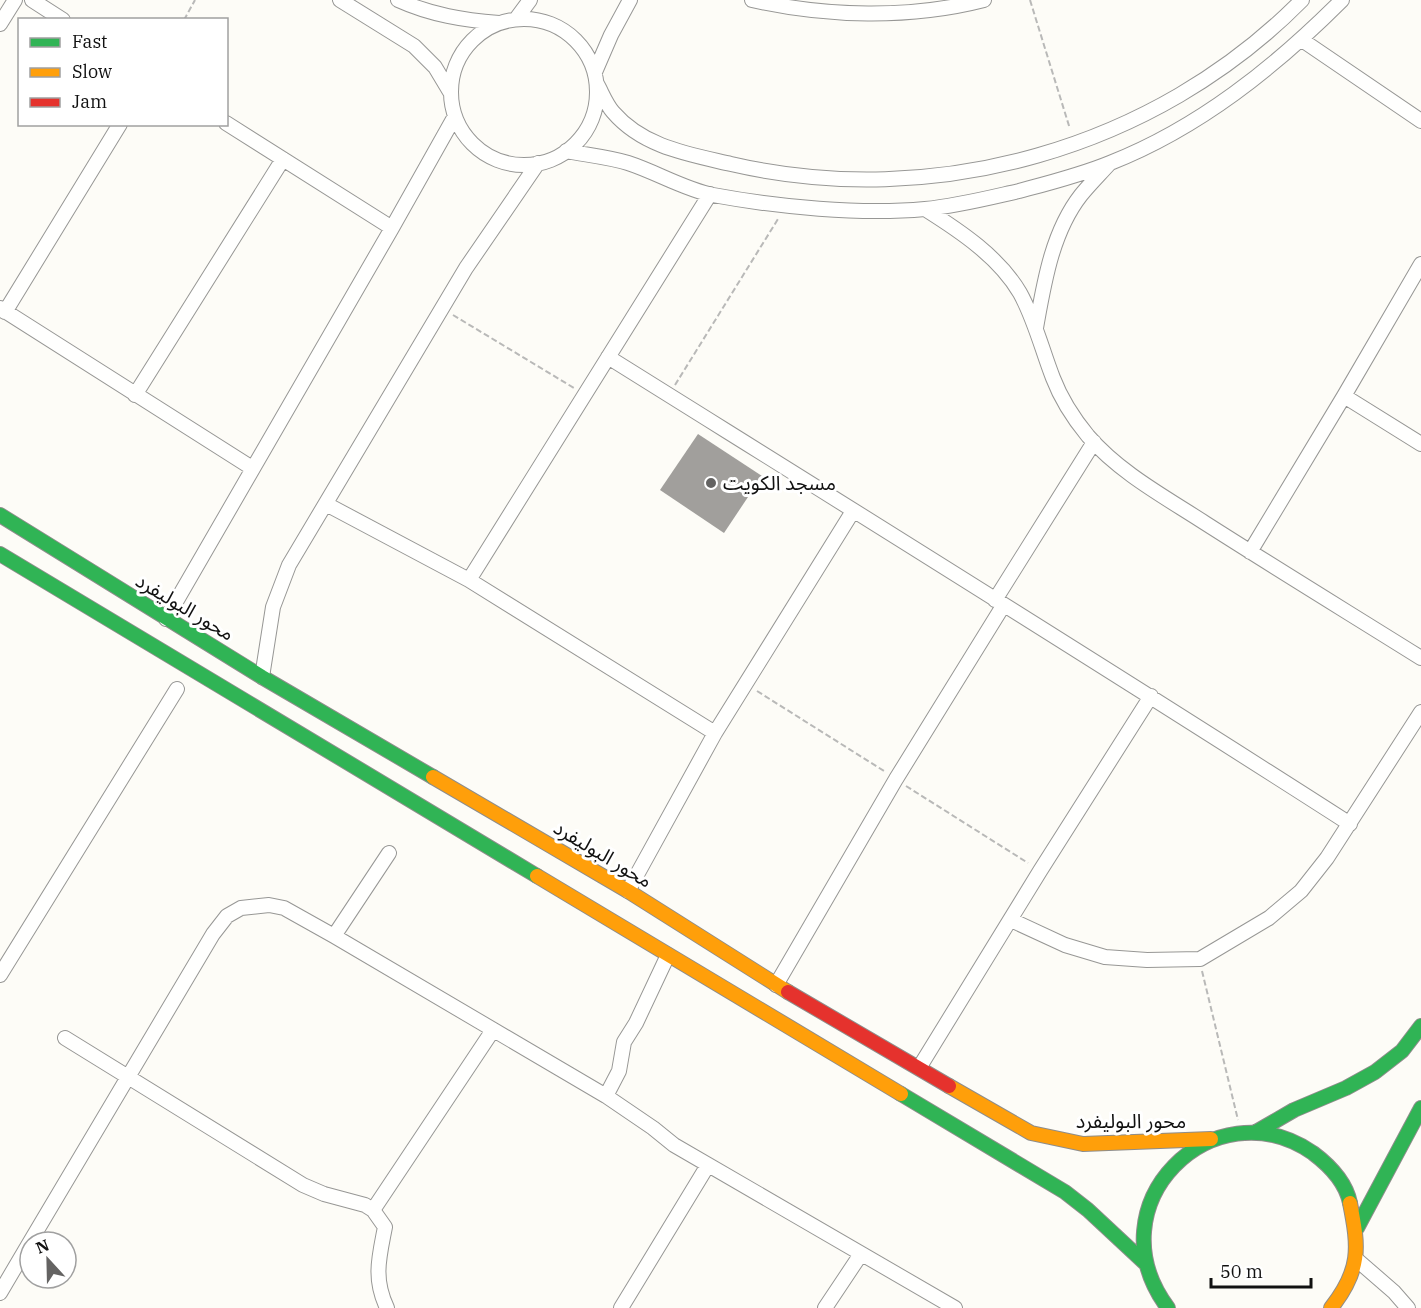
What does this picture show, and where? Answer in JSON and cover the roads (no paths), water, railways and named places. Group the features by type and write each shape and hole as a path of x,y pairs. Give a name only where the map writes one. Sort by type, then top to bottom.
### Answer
{"street":[{"path":"0,24 15,0"},
{"path":"32,0 60,18"},
{"path":"340,0 414,46 435,67 450,92 455,116 464,134 479,149 497,159 517,164 538,163 553,159 580,138 591,122 596,104 596,78 611,34 630,0"},
{"path":"398,0 432,13 464,20 499,23"},
{"path":"516,19 530,0"},
{"path":"752,0 774,5 838,12 903,12 984,0"},
{"path":"450,92 459,57 469,43 483,31 499,23 516,19 537,19 556,26 573,37 587,53 612,111 636,132 663,147 770,173 848,180 926,178 1003,166 1109,131 1149,112 1216,72 1278,24 1302,0"},
{"path":"566,151 627,163 710,194 787,205 845,210 926,209 988,198 1050,183 1110,163 1161,139 1231,97 1302,40 1342,0"},
{"path":"1302,40 1421,121"},
{"path":"166,619 455,116"},
{"path":"228,124 392,228"},
{"path":"119,126 3,310 252,468"},
{"path":"135,394 283,159"},
{"path":"262,677 268,630 280,585 289,565 465,268 538,163"},
{"path":"1036,328 1044,282 1058,237 1080,197 1110,163"},
{"path":"469,580 710,194"},
{"path":"926,209 961,232 992,259 1019,292 1036,328 1053,380 1069,409 1094,442 1112,460 1250,552 1421,658"},
{"path":"1250,552 1421,264"},
{"path":"608,357 1151,696 1350,824"},
{"path":"1344,396 1421,444"},
{"path":"776,985 1094,442"},
{"path":"326,504 469,580 715,733"},
{"path":"628,891 715,733 853,511"},
{"name":"محور البوليفرد","path":"0,515 262,677 628,891 776,985 1031,1133 1083,1144 1210,1139"},
{"path":"0,554 1065,1192 1088,1210 1146,1264"},
{"path":"0,975 177,689"},
{"path":"919,1068 1151,696"},
{"path":"1011,920 1065,945 1105,957 1147,960 1200,959 1269,918 1301,891 1350,824 1421,712"},
{"path":"334,936 388,853"},
{"path":"37,1230 213,934 227,916 241,908 269,905 284,908 334,936 606,1096 674,1145 955,1308"},
{"path":"606,1096 619,1071 624,1042 636,1023 668,956"},
{"path":"1256,1132 1293,1110 1346,1088 1375,1072 1402,1051 1421,1026"},
{"path":"373,1210 493,1030"},
{"path":"65,1038 303,1185 324,1194 356,1202 373,1210 385,1227 377,1272 380,1292 387,1308"},
{"path":"1357,1228 1421,1108"},
{"path":"1168,1308 1157,1292 1143,1249 1145,1218 1155,1190 1173,1165 1197,1146 1210,1139 1241,1132 1271,1134 1293,1140 1313,1151 1343,1185 1350,1199 1357,1228 1356,1259 1346,1287 1331,1308"},
{"path":"621,1308 708,1165"},
{"path":"825,1308 861,1254"},
{"path":"1356,1259 1388,1286 1408,1308"},
{"path":"0,1293 18,1262"}],"place":[{"name":"مسجد الكويت","path":"711,483"}]}
